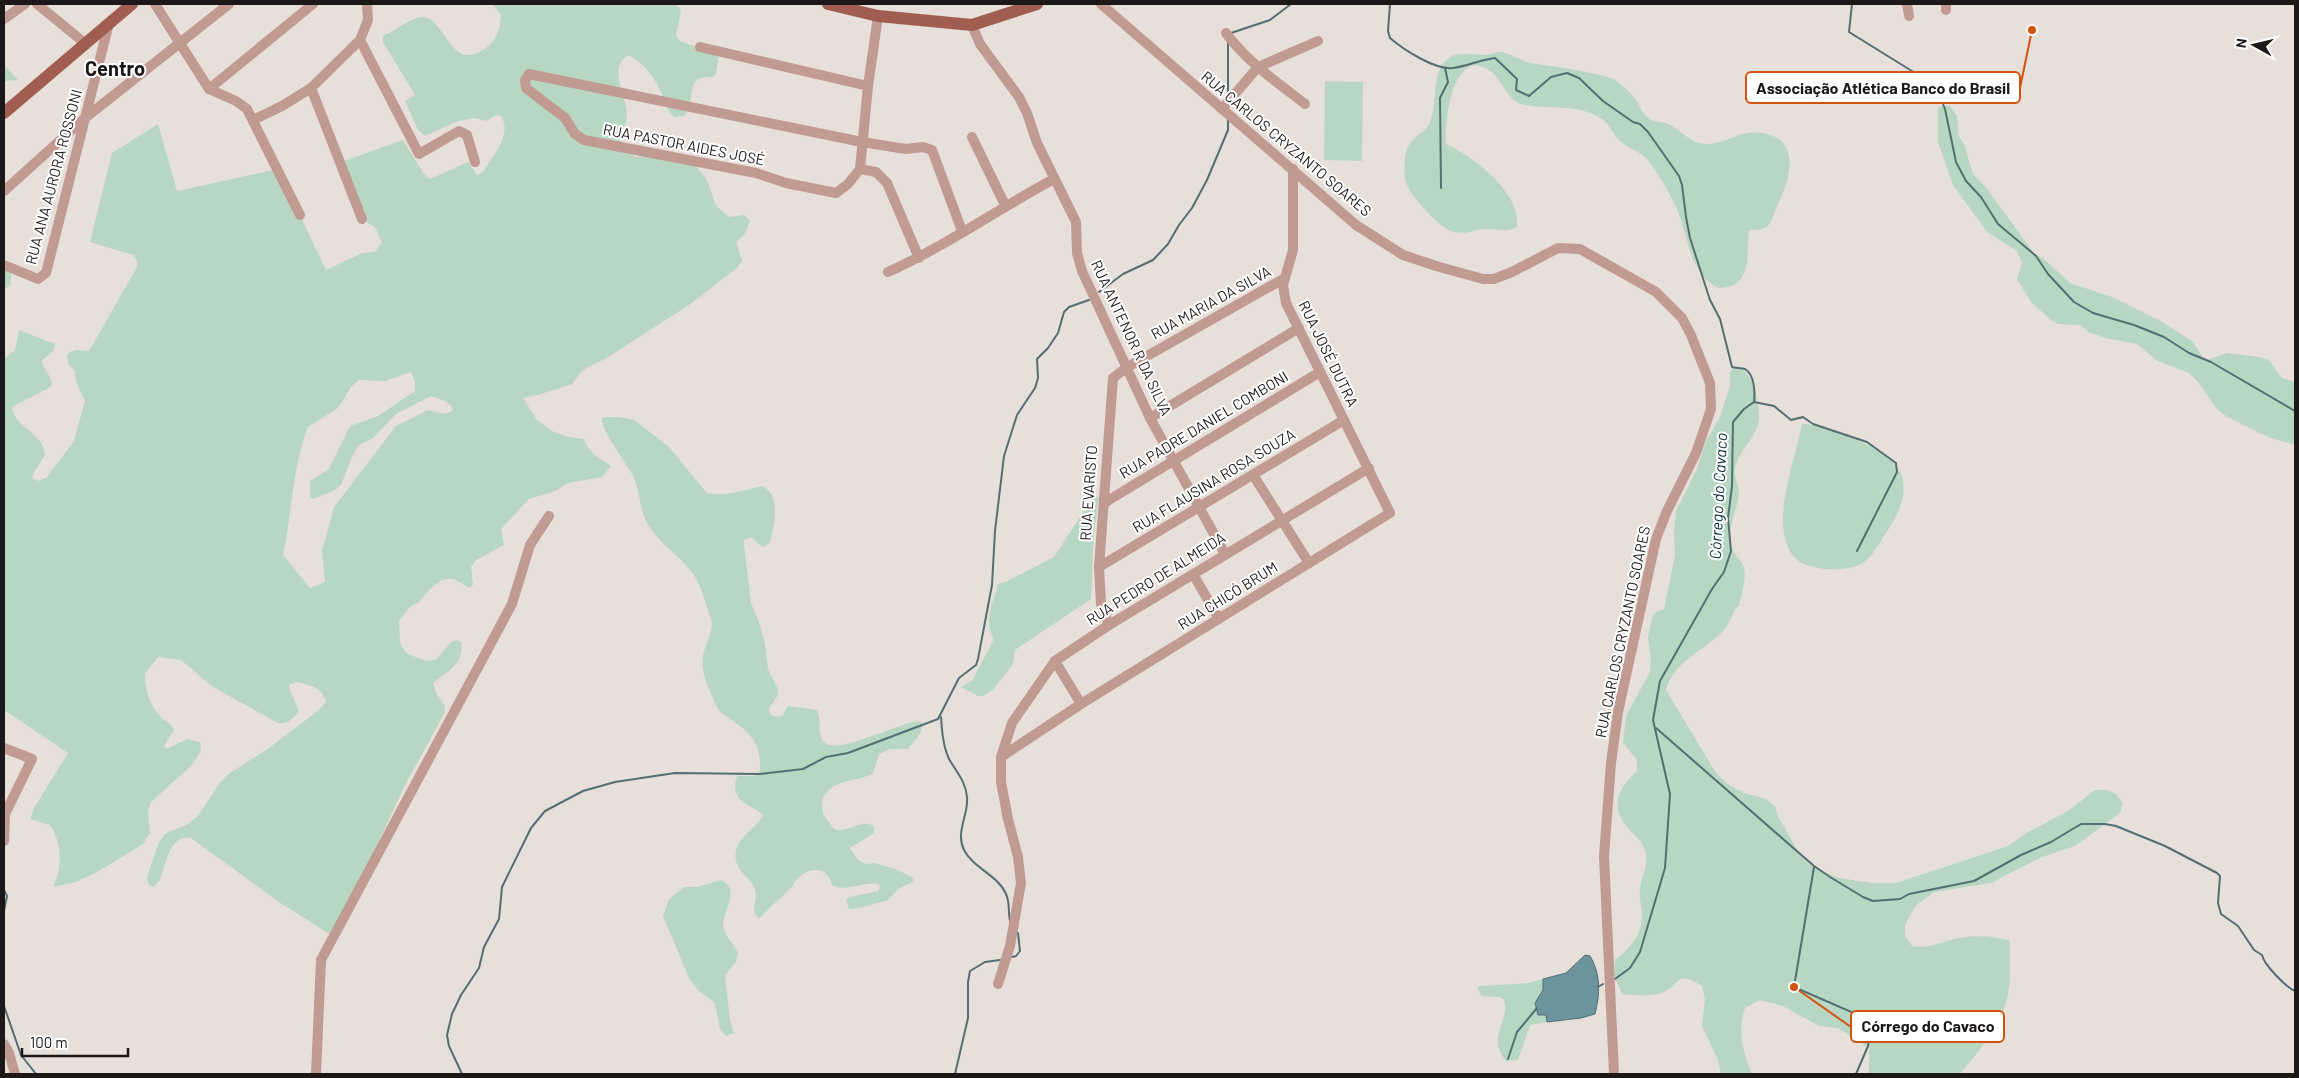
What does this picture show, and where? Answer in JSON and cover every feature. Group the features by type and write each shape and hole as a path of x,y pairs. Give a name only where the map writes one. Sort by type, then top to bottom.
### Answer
{"main road":[{"path":"4,113 132,4"},
{"path":"828,4 878,16 972,25 1037,4"}],"street":[{"path":"4,19 25,4"},
{"path":"36,4 86,44"},
{"path":"155,4 210,89 236,101 247,109 300,215"},
{"path":"4,191 86,118 180,45 229,4"},
{"path":"210,89 313,4"},
{"path":"253,120 282,106 311,88 360,40 368,20 367,4"},
{"name":"RUA CARLOS CRYZANTO SOARES","path":"1101,4 1356,225 1403,255 1471,277 1494,279 1512,272 1558,248 1580,249 1592,254 1656,292 1673,307 1691,335 1710,383 1712,409 1696,453 1667,510 1656,539 1618,712 1612,754 1604,856 1614,1074"},
{"path":"1908,4 1909,16"},
{"path":"878,16 868,86 860,169 876,172 887,183 919,258"},
{"name":"RUA ANA AURORA ROSSONI","path":"4,265 38,279 46,273 109,23"},
{"name":"RUA ANTENOR R DA SILVA","path":"972,25 980,44 1019,97 1027,113 1036,143 1076,222 1077,253 1082,271 1113,334 1126,368 1150,418 1225,554"},
{"path":"1226,34 1236,47 1258,68 1305,104"},
{"path":"360,40 419,154 459,131 467,135 475,162"},
{"path":"1222,109 1258,68 1318,41"},
{"path":"700,47 868,86"},
{"name":"RUA PASTOR AIDES JOSÉ","path":"860,169 848,184 836,192 786,183 756,173 584,140 575,134 565,118 526,88 525,80 529,74 862,142"},
{"path":"311,88 362,219"},
{"path":"972,136 1005,205"},
{"path":"862,142 906,149 923,147 932,150 962,231"},
{"name":"RUA JOSÉ DUTRA","path":"1292,169 1293,250 1283,285 1286,303 1390,513"},
{"path":"888,272 919,258 1005,205 1054,179"},
{"name":"RUA MARIA DA SILVA","path":"1126,368 1285,278"},
{"path":"1150,418 1299,328"},
{"name":"RUA EVARISTO","path":"1108,625 1101,604 1099,567 1113,378 1126,368"},
{"name":"RUA PADRE DANIEL COMBONI","path":"1104,503 1320,372"},
{"name":"RUA FLAUSINA ROSA SOUZA","path":"1099,567 1344,420"},
{"name":"RUA PEDRO DE ALMEIDA","path":"998,984 1010,946 1021,884 1018,857 1001,782 1001,757 1012,723 1055,661 1108,625 1369,468"},
{"path":"1252,475 1309,563"},
{"name":"RUA CHICÓ BRUM","path":"1001,757 1081,704 1390,513"},
{"path":"316,1074 321,960 512,604 530,545 549,516"},
{"path":"1193,574 1220,619"},
{"path":"1055,661 1081,704"},
{"path":"4,748 32,759 5,814 4,841"},
{"path":"4,1044 9,1053 15,1074"}],"green space":[{"path":"492,4 675,4 681,10 676,36 680,41 719,55 716,74 712,77 703,77 697,80 692,90 688,110 684,116 674,117 668,110 653,78 640,63 629,55 622,60 619,67 620,83 627,116 619,138 625,148 635,157 644,156 695,165 707,180 716,206 729,217 744,215 750,221 745,234 736,242 742,260 738,267 692,303 605,359 588,367 581,372 572,384 523,398 537,420 552,431 568,437 584,439 591,452 611,466 602,477 568,483 555,491 529,499 501,529 504,545 476,560 471,567 473,585 469,588 453,579 442,580 430,589 419,602 410,607 399,621 400,643 406,653 425,661 436,660 451,642 457,640 461,642 462,649 454,666 433,683 436,693 445,706 445,712 405,785 334,937 279,902 191,838 184,838 173,846 159,881 154,887 149,885 147,878 151,865 159,842 165,834 186,825 198,816 219,784 230,773 269,748 319,710 326,702 322,693 315,688 296,682 289,685 299,711 285,723 278,723 213,687 181,660 158,657 145,674 147,691 156,711 174,730 164,746 167,749 187,739 200,742 201,751 192,765 151,802 148,810 150,833 143,844 99,871 76,882 53,887 60,863 57,839 50,825 30,819 34,808 68,753 4,710 4,359 15,350 19,330 55,344 54,350 42,361 51,378 52,385 12,407 18,420 40,441 44,448 45,455 32,478 39,481 47,477 74,441 85,401 76,382 75,370 69,365 68,353 76,350 89,351 137,267 137,261 133,255 90,242 112,153 158,124 177,191 278,169 326,270 362,253 375,252 382,242 375,227 363,220 344,161 403,140 424,174 430,179 468,162 477,175 483,172 496,152 505,130 501,116 496,115 486,121 475,118 458,121 425,136 418,130 405,101 415,95 383,42 383,36 410,21 424,17 432,20 456,50 463,54 472,55 488,47 495,39 500,26 501,15","holes":["411,372 415,381 415,391 378,416 350,426 329,469 310,481 310,497 313,499 333,491 341,485 351,459 359,445 373,438 396,414 431,396 450,404 452,407 453,410 446,414 428,410 396,426 334,507 322,551 325,582 310,588 283,555 295,474 308,427 338,408 351,387 359,380 385,381"]},
{"path":"1497,52 1505,53 1530,63 1588,73 1615,80 1633,96 1649,119 1668,124 1692,140 1702,144 1716,143 1749,133 1767,134 1782,141 1787,150 1790,165 1787,182 1769,225 1762,229 1749,230 1746,268 1738,282 1730,286 1718,288 1700,272 1691,252 1681,218 1661,180 1648,160 1618,140 1605,121 1584,111 1519,103 1509,95 1490,71 1477,65 1467,68 1459,76 1453,89 1449,104 1446,144 1469,157 1494,177 1512,201 1517,227 1506,230 1484,229 1459,233 1448,230 1435,219 1421,205 1407,185 1404,169 1406,151 1412,141 1424,131 1430,122 1433,114 1437,80 1443,64 1454,55 1485,55"},
{"path":"4,65 18,80 4,81"},
{"path":"1325,81 1363,82 1362,161 1324,160"},
{"path":"1950,106 1957,116 1959,137 1964,144 1973,174 1984,185 2034,253 2044,259 2070,283 2112,297 2164,323 2193,342 2205,361 2227,353 2259,357 2269,360 2282,378 2295,382 2295,445 2268,437 2226,416 2217,409 2198,382 2189,373 2158,361 2137,344 2105,338 2089,332 2080,325 2058,324 2031,302 2017,279 2022,263 2017,251 1987,232 1953,185 1938,142 1938,108"},
{"path":"4,269 11,271 11,284 4,290"},
{"path":"1734,367 1746,372 1754,386 1759,411 1756,430 1740,455 1735,468 1739,493 1731,526 1730,540 1732,549 1743,565 1745,575 1744,586 1739,606 1724,630 1682,664 1670,680 1666,690 1716,773 1729,785 1744,793 1766,799 1775,806 1778,816 1800,855 1808,863 1819,870 1839,878 1872,883 1896,883 2008,846 2028,832 2068,811 2095,790 2106,790 2116,794 2123,803 2120,813 2075,846 2042,857 1991,883 1934,892 1915,906 1905,926 1905,936 1912,946 1928,946 1975,936 2010,941 2009,985 2003,1010 1987,1039 1960,1074 1869,1074 1869,1048 1838,1028 1819,1026 1783,1006 1760,1000 1745,1008 1741,1025 1742,1042 1752,1074 1721,1074 1718,1060 1702,1026 1705,1000 1702,986 1693,981 1683,979 1679,980 1668,990 1657,994 1622,994 1614,975 1615,960 1631,945 1641,927 1640,892 1646,859 1646,853 1642,845 1627,827 1618,811 1621,790 1637,771 1637,760 1623,743 1626,716 1650,672 1651,661 1648,637 1653,614 1664,609 1675,555 1674,532 1676,511 1697,469 1706,441 1720,417 1730,386 1730,372"},
{"path":"602,418 634,420 668,446 707,493 728,494 762,486 772,496 775,511 770,542 763,548 751,537 744,540 751,603 765,643 768,669 777,687 778,695 769,709 770,714 775,717 782,716 788,706 817,710 821,737 823,741 830,745 854,742 911,723 920,721 923,724 920,734 908,749 890,749 879,754 872,774 838,784 822,800 823,814 834,829 845,830 864,824 874,826 874,833 850,848 858,860 866,864 874,863 896,869 913,878 913,882 898,889 888,900 849,909 846,900 850,897 878,891 880,887 878,884 837,887 832,885 827,874 822,871 812,870 797,879 790,889 759,919 756,916 754,909 755,890 739,868 735,856 739,843 763,815 742,802 738,797 735,785 737,776 755,776 760,771 757,746 744,730 720,711 714,701 706,682 702,662 711,632 712,621 701,589 688,567 650,529 642,509 635,480 602,423"},
{"path":"1802,424 1826,428 1864,443 1892,461 1900,471 1903,482 1903,494 1900,507 1873,552 1867,560 1859,565 1844,569 1816,568 1800,562 1794,557 1788,546 1783,525 1784,502"},
{"path":"1094,496 1099,497 1094,532 1091,599 1015,650 1013,664 993,690 983,696 978,696 961,687 972,681 993,641 989,620 998,584 1006,582 1054,557"},
{"path":"721,880 727,884 731,895 723,926 727,937 738,953 736,962 725,975 730,1020 734,1033 726,1036 720,1029 715,1003 699,991 690,980 663,916 669,899 684,887 697,887"},
{"path":"1543,979 1543,990 1535,1003 1538,1015 1546,1015 1547,1022 1530,1025 1518,1060 1506,1061 1500,1052 1498,1044 1505,1008 1504,1000 1500,997 1482,996 1477,988 1480,986 1528,983"}],"water":[{"path":"1585,955 1590,956 1598,977 1599,992 1595,1014 1581,1018 1547,1022 1546,1015 1538,1015 1535,1003 1543,990 1543,979 1566,973"}],"waterway":[{"path":"1231,33 1270,20 1291,4"},
{"name":"Córrego do Cavaco","path":"1390,4 1388,31 1390,38 1429,63 1453,68 1495,58 1517,79 1516,90 1529,96 1551,77 1567,73 1579,78 1603,101 1633,122 1640,124 1648,132 1679,176 1690,238 1710,300 1720,319 1732,367 1745,369 1751,375 1754,402"},
{"path":"1852,4 1849,32 1920,76 1936,90 1945,109 1956,162 1966,181 1981,197 1998,224 2036,256 2048,274 2074,302 2093,313 2134,325 2164,337 2189,353 2211,362 2295,411"},
{"path":"1228,42 1228,92"},
{"path":"1441,188 1440,98 1448,82 1445,68"},
{"path":"1099,292 1123,274 1153,260 1168,244 1192,208 1207,180 1228,130 1228,120"},
{"path":"462,1074 449,1046 447,1035 452,1014 461,995 479,968 484,947 499,919 502,887 531,828 545,811 583,791 615,782 675,773 760,774 803,769 826,757 848,753 938,719 959,678 976,665 978,659 992,585 995,531 1004,456 1017,415 1035,388 1038,378 1037,359 1048,348 1058,333 1064,312 1069,307 1089,300"},
{"path":"1754,402 1774,406 1791,420 1803,417 1813,424 1867,442 1896,463 1897,472 1857,551"},
{"name":"Córrego do Cavaco","path":"1615,979 1630,968 1640,952 1665,868 1670,794 1653,720 1660,681 1712,589 1724,572 1731,551 1728,518 1732,486 1733,422 1744,409 1754,402"},
{"path":"941,717 947,754 963,782 967,797 961,837 964,850 973,862 1003,888 1008,900 1010,921"},
{"path":"1656,728 1814,866 1863,897 1873,901 1900,899 1909,894 1974,881 2021,855 2051,842 2081,824 2116,826 2165,846 2220,876 2218,903 2221,914 2238,926 2254,950 2262,955 2271,970 2295,991"},
{"name":"Córrego do Cavaco","path":"1814,867 1794,987 1872,1021 1868,1046 1856,1074"},
{"path":"4,890 7,896 4,911"},
{"path":"1012,957 1016,956 1020,951 1018,933"},
{"path":"955,1074 968,1018 968,982 970,971 985,962 1000,960"},
{"path":"1598,987 1603,984"},
{"path":"4,1006 21,1055 36,1074"},
{"path":"1508,1059 1517,1032 1537,1008"}],"place":[{"name":"Associação Atlética Banco do Brasil","path":"2032,30"},
{"name":"Córrego do Cavaco","path":"1794,987"}],"district":[{"name":"Centro","path":"115,69"}]}
